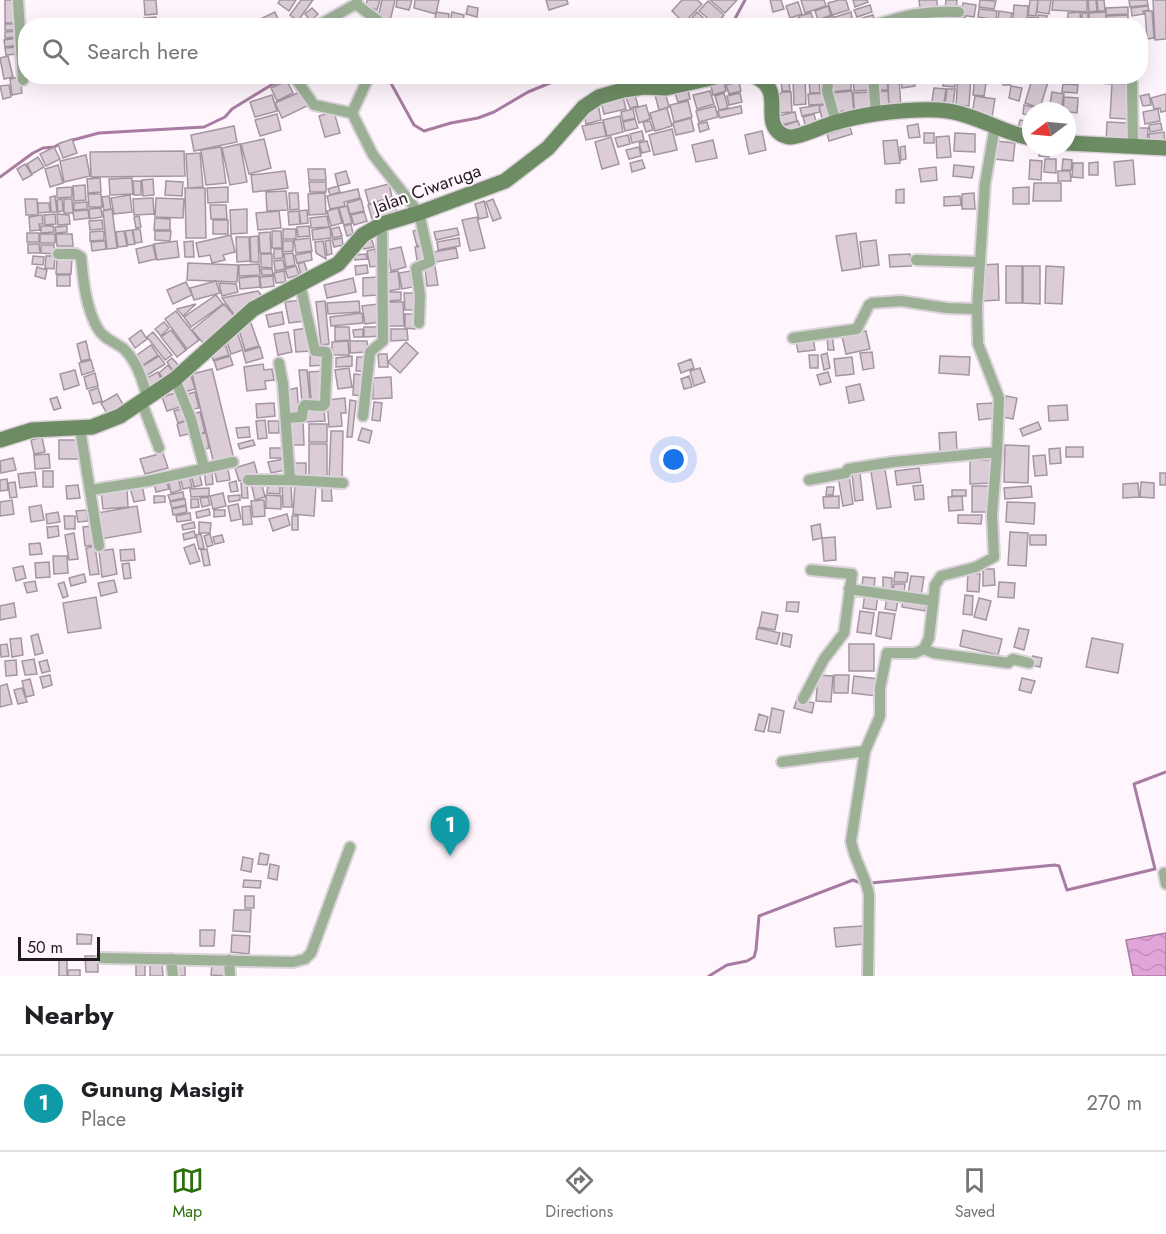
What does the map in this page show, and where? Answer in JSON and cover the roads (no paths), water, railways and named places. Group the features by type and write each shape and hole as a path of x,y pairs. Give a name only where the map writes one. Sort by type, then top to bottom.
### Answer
{"street":[{"path":"18,0 19,18"},
{"path":"330,18 356,2 375,18"},
{"path":"896,18 936,11 959,12"},
{"path":"299,84 314,105 352,113"},
{"path":"352,113 365,84"},
{"name":"Jalan Ciwaruga","path":"0,440 32,430 92,427 120,416 175,379 253,309 338,264 363,235 382,224 419,213 505,181 548,148 584,106 599,97 623,90 644,87 666,88 684,84"},
{"path":"767,84 772,97 773,125 781,135 791,137 836,122 876,114 923,110 949,111 994,126 1012,135 1022,137"},
{"path":"828,84 827,91 836,122"},
{"path":"874,84 876,114"},
{"path":"1132,84 1133,147"},
{"path":"352,113 373,154 419,213 430,261 416,268 420,295 419,323"},
{"path":"924,649 929,638 935,585 941,576 976,567 994,557 992,515 999,398 978,344 978,309 985,184 994,126"},
{"path":"1076,143 1166,148"},
{"path":"363,416 370,352 384,341 382,224"},
{"path":"58,254 76,254 81,257 84,286 96,324 104,336 123,348 136,364 159,448"},
{"path":"916,260 980,262"},
{"path":"286,418 302,417 305,405 323,406 326,404 327,355 326,352 315,351 300,284"},
{"path":"793,338 857,329 868,305 872,303 901,301 947,308 978,309"},
{"path":"279,363 283,384 290,480"},
{"path":"175,379 191,419 204,467"},
{"path":"80,429 99,546"},
{"path":"809,480 846,473 848,469 893,462 997,452"},
{"path":"91,490 148,481 233,462"},
{"path":"248,480 343,483"},
{"path":"803,699 824,659 844,633 852,574 811,570"},
{"path":"849,589 933,601"},
{"path":"868,976 868,889 852,850 851,841 865,751 880,716 880,688 887,653 915,653 924,649 1008,663 1013,659 1029,663"},
{"path":"782,762 865,751"},
{"path":"102,958 293,962 305,959 311,953 318,938 350,847"},
{"path":"171,959 173,976"},
{"path":"229,960 230,976"}],"water":[{"path":"1166,933 1166,976 1133,976 1126,940"}],"waterway":[{"path":"735,18 745,0"},
{"path":"69,141 99,133 204,127 225,117 232,109 273,84"},
{"path":"391,84 414,125 424,131 494,112 528,92 548,84"},
{"path":"0,177 33,153 62,143"},
{"path":"871,883 1055,865 1059,866 1067,890 1155,869 1134,784 1166,772"},
{"path":"709,976 727,965 747,961 754,957 759,916 853,880 863,884"}],"place":[{"name":"Gunung Masigit","path":"450,856"}]}
